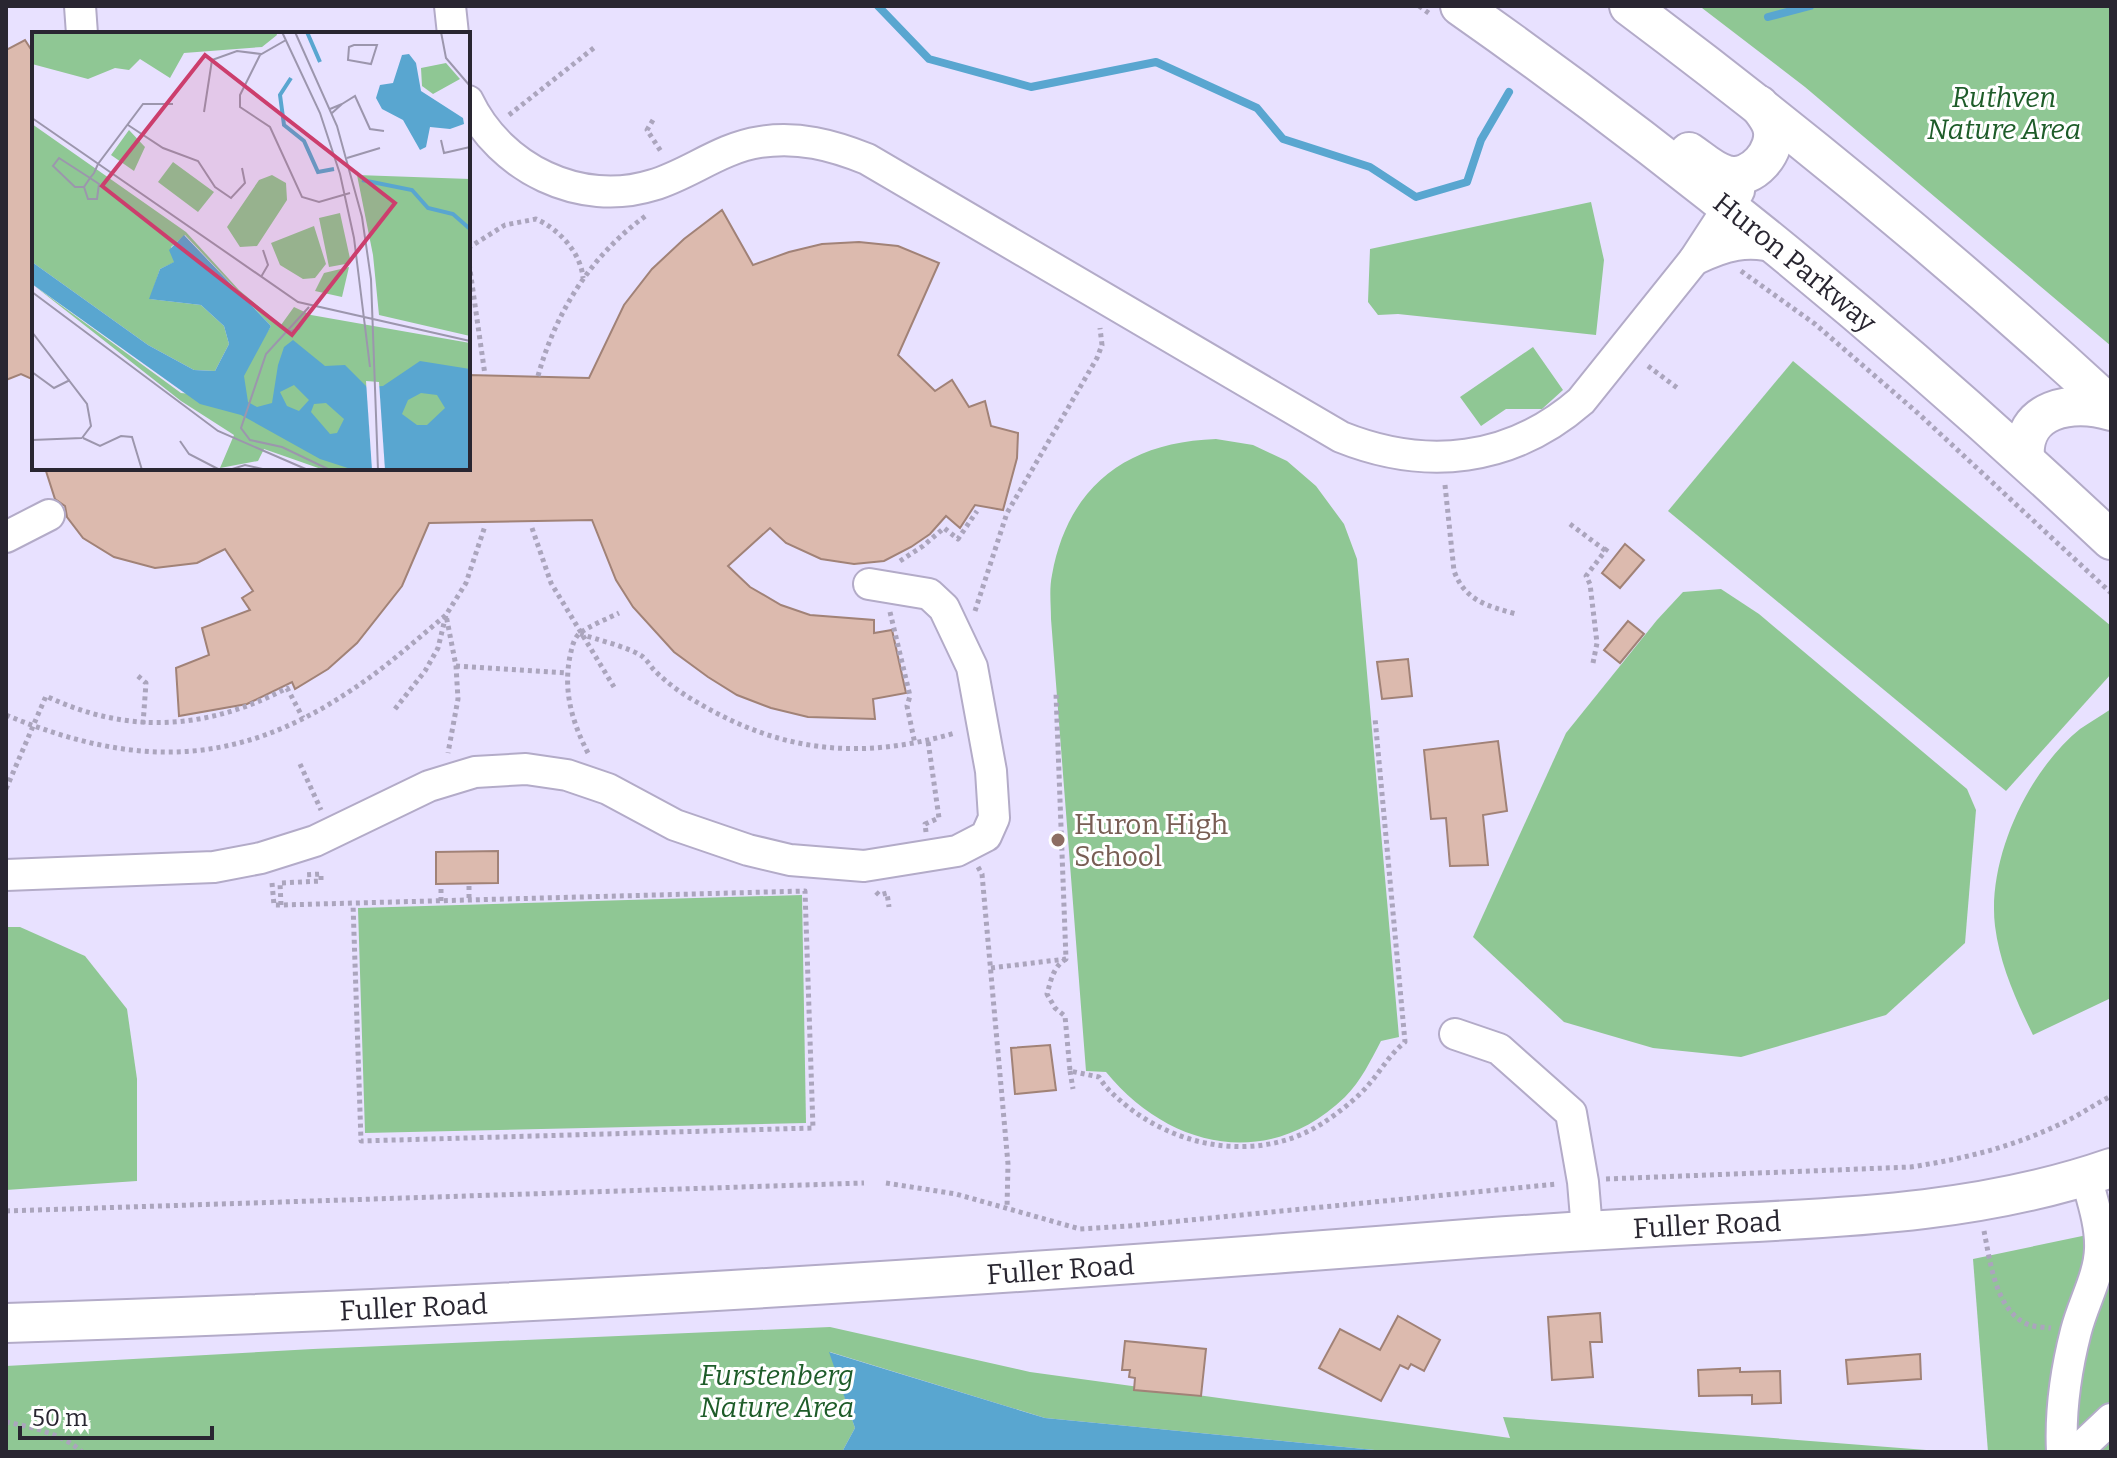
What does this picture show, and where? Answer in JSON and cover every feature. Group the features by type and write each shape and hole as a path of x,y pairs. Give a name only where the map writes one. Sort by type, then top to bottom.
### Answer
{"main road":[{"name":"Huron Parkway","path":"1460,6 1577,90 1782,248 1887,336 2111,540"},
{"path":"1629,6 1759,105 1961,270 2111,408"},
{"path":"1577,90 1618,97 1710,167 1729,176 1754,170 1773,139 1772,125 1759,105"},
{"path":"2025,459 2024,445 2028,431 2041,418 2058,409 2076,405 2111,408"},
{"name":"Fuller Road","path":"6,1323 381,1310 940,1278 1587,1230 1860,1217 1978,1202 2103,1179"}],"lane":[{"path":"80,6 82,32"},
{"path":"450,6 453,32"},
{"path":"470,104 487,132 507,154 552,181 583,189 621,191 650,186 700,162 757,142 785,139 843,149 867,159 1341,437 1392,453 1420,457 1459,456 1492,450 1563,416 1581,401 1694,260 1754,170"},
{"path":"1694,260 1721,247 1739,243 1759,242 1782,248"},
{"path":"6,537 49,515"},
{"path":"6,875 214,867 261,858 315,841 429,786 439,770 475,772 526,769 567,775 608,789 675,825 711,839 790,860 850,867 957,851 986,836 994,818 991,771 972,667 944,608 929,594 876,586"},
{"path":"1455,1034 1499,1049 1571,1113 1583,1182 1587,1230"},
{"path":"2062,1452 2060,1421 2076,1333 2100,1252 2096,1218 2103,1179"},
{"path":"2076,1452 2111,1419"}],"path":[{"path":"498,123 595,47"},
{"path":"653,120 647,130 669,164"},
{"path":"536,219 540,209"},
{"path":"538,376 556,327 583,278 611,245 651,212"},
{"path":"470,247 505,225 536,219 554,230 574,253 582,266 583,278"},
{"path":"1733,268 1741,270 1815,324 1920,415 2111,593"},
{"path":"470,270 485,375"},
{"path":"974,615 1007,513 1097,358 1102,345 1100,327"},
{"path":"1648,366 1680,390"},
{"path":"1445,485 1454,571 1458,582 1482,604 1516,614"},
{"path":"915,744 907,706 910,696 876,586 885,566 903,559 944,528 958,539 977,511"},
{"path":"1570,524 1608,548 1586,576 1590,584 1597,643 1593,663"},
{"path":"395,709 438,648 446,615 466,583 485,526"},
{"path":"532,528 551,583 614,687"},
{"path":"581,758 592,761 574,722 568,700 567,673 572,644 580,634 619,613"},
{"path":"439,770 448,752 458,699 456,666 446,615"},
{"path":"6,715 82,743 117,750 182,753 251,741 303,718 372,676 446,615"},
{"path":"580,634 643,656 656,673 700,705 783,740 840,749 896,748 955,733"},
{"path":"456,666 567,673"},
{"path":"138,676 146,683 143,724"},
{"path":"6,789 19,765 46,696 84,712 143,724 167,724 221,714 260,702 287,688 303,718"},
{"path":"1056,694 1066,959"},
{"path":"1070,1071 1099,1077 1108,1090 1147,1121 1175,1135 1225,1146 1251,1146 1297,1137 1324,1122 1368,1085 1391,1053 1405,1042 1375,718"},
{"path":"928,741 939,818 925,824 927,841 944,838 976,864 982,874 1008,1164 1007,1208"},
{"path":"448,752 461,751"},
{"path":"439,770 448,752"},
{"path":"300,764 319,804"},
{"path":"311,818 324,814"},
{"path":"281,905 280,883 321,881 321,874 272,878 274,905 281,905 353,904 805,891 813,1128 361,1141 353,904"},
{"path":"469,886 469,900"},
{"path":"441,887 441,901"},
{"path":"991,968 1066,959"},
{"path":"1066,959 1054,971 1047,994 1055,1008 1065,1016 1073,1089"},
{"path":"886,1183 956,1194 1080,1229 1100,1229 1620,1177 1911,1167 1998,1150 2031,1137 2111,1096"},
{"path":"6,1211 864,1183"},
{"path":"1984,1231 1996,1284 2013,1314 2027,1325 2076,1333"},
{"path":"6,1422 25,1425 73,1443 82,1452"}],"green space":[{"name":"Ruthven Nature Area","path":"2111,6 2111,346 1805,87 1702,8"},
{"path":"1591,202 1604,260 1596,335 1398,314 1378,315 1368,302 1370,249"},
{"path":"1533,347 1563,390 1542,409 1506,409 1481,426 1460,397"},
{"path":"1793,361 2111,626 2111,674 2006,791 1668,511"},
{"path":"1216,439 1253,445 1287,461 1316,486 1344,524 1357,559 1399,1037 1381,1041 1351,1091 1315,1120 1284,1135 1253,1142 1221,1141 1189,1133 1159,1119 1131,1098 1106,1072 1086,1071 1051,619 1051,580 1060,544 1087,494 1129,460 1184,442"},
{"path":"1721,589 1759,614 1967,789 1976,810 1965,943 1886,1015 1741,1057 1653,1048 1564,1022 1473,937 1566,733 1683,592"},
{"path":"2111,709 2111,998 2033,1035 2010,982 1997,940 1994,900 1998,873 2015,818 2044,768 2080,729"},
{"path":"802,895 806,1123 365,1133 358,908"},
{"path":"6,927 20,927 85,956 127,1009 137,1079 137,1181 6,1190"},
{"path":"2111,1230 2111,1452 1988,1452 1973,1259"},
{"name":"Furstenberg Nature Area","path":"830,1327 1030,1372 1510,1438 1503,1417 1952,1452 1395,1452 1045,1418 830,1352 855,1428 842,1452 6,1452 6,1366 313,1349"}],"water":[{"path":"829,1352 1045,1418 1395,1452 842,1452 855,1428"}],"building":[{"path":"25,40 32,51 32,379 21,374 6,380 6,50"},
{"path":"722,210 753,265 822,244 859,242 898,246 939,263 898,355 935,391 952,380 969,407 985,401 991,426 1018,433 1017,458 1003,510 975,505 960,528 946,516 930,534 911,547 884,561 854,564 821,559 786,543 770,528 728,566 750,587 781,605 810,615 874,620 874,633 892,630 906,693 873,699 875,719 808,717 771,708 737,695 674,652 633,607 616,580 592,520 429,523 402,586 357,643 328,669 295,689 292,682 247,704 179,716 176,668 209,655 202,628 250,610 242,598 253,591 225,549 197,563 155,568 114,557 83,538 67,517 65,506 55,499 46,470 470,470 470,375 589,378 624,305 652,269"},
{"path":"1625,544 1644,560 1620,588 1602,573"},
{"path":"1628,621 1644,634 1620,663 1604,650"},
{"path":"1408,659 1412,696 1382,699 1377,662"},
{"path":"1498,741 1507,811 1483,815 1488,865 1450,866 1446,818 1431,819 1424,750"},
{"path":"498,851 498,883 436,884 436,852"},
{"path":"1050,1045 1056,1090 1015,1094 1011,1048"},
{"path":"1600,1313 1602,1342 1590,1342 1593,1377 1552,1380 1548,1317"},
{"path":"1398,1316 1440,1340 1424,1371 1411,1364 1408,1369 1400,1365 1381,1401 1319,1368 1340,1329 1380,1350"},
{"path":"1125,1341 1206,1349 1201,1396 1134,1390 1135,1378 1129,1377 1130,1370 1122,1370"},
{"path":"1920,1354 1921,1379 1848,1384 1846,1360"},
{"path":"1740,1368 1740,1372 1780,1371 1781,1403 1752,1404 1752,1395 1699,1396 1698,1370"}],"waterway":[{"path":"878,6 929,59 1031,87 1156,62 1257,108 1283,139 1370,167 1416,197 1467,182 1481,140 1509,92"},
{"path":"1768,17 1810,6"}],"place":[{"name":"Huron High School","path":"1058,840"}]}
